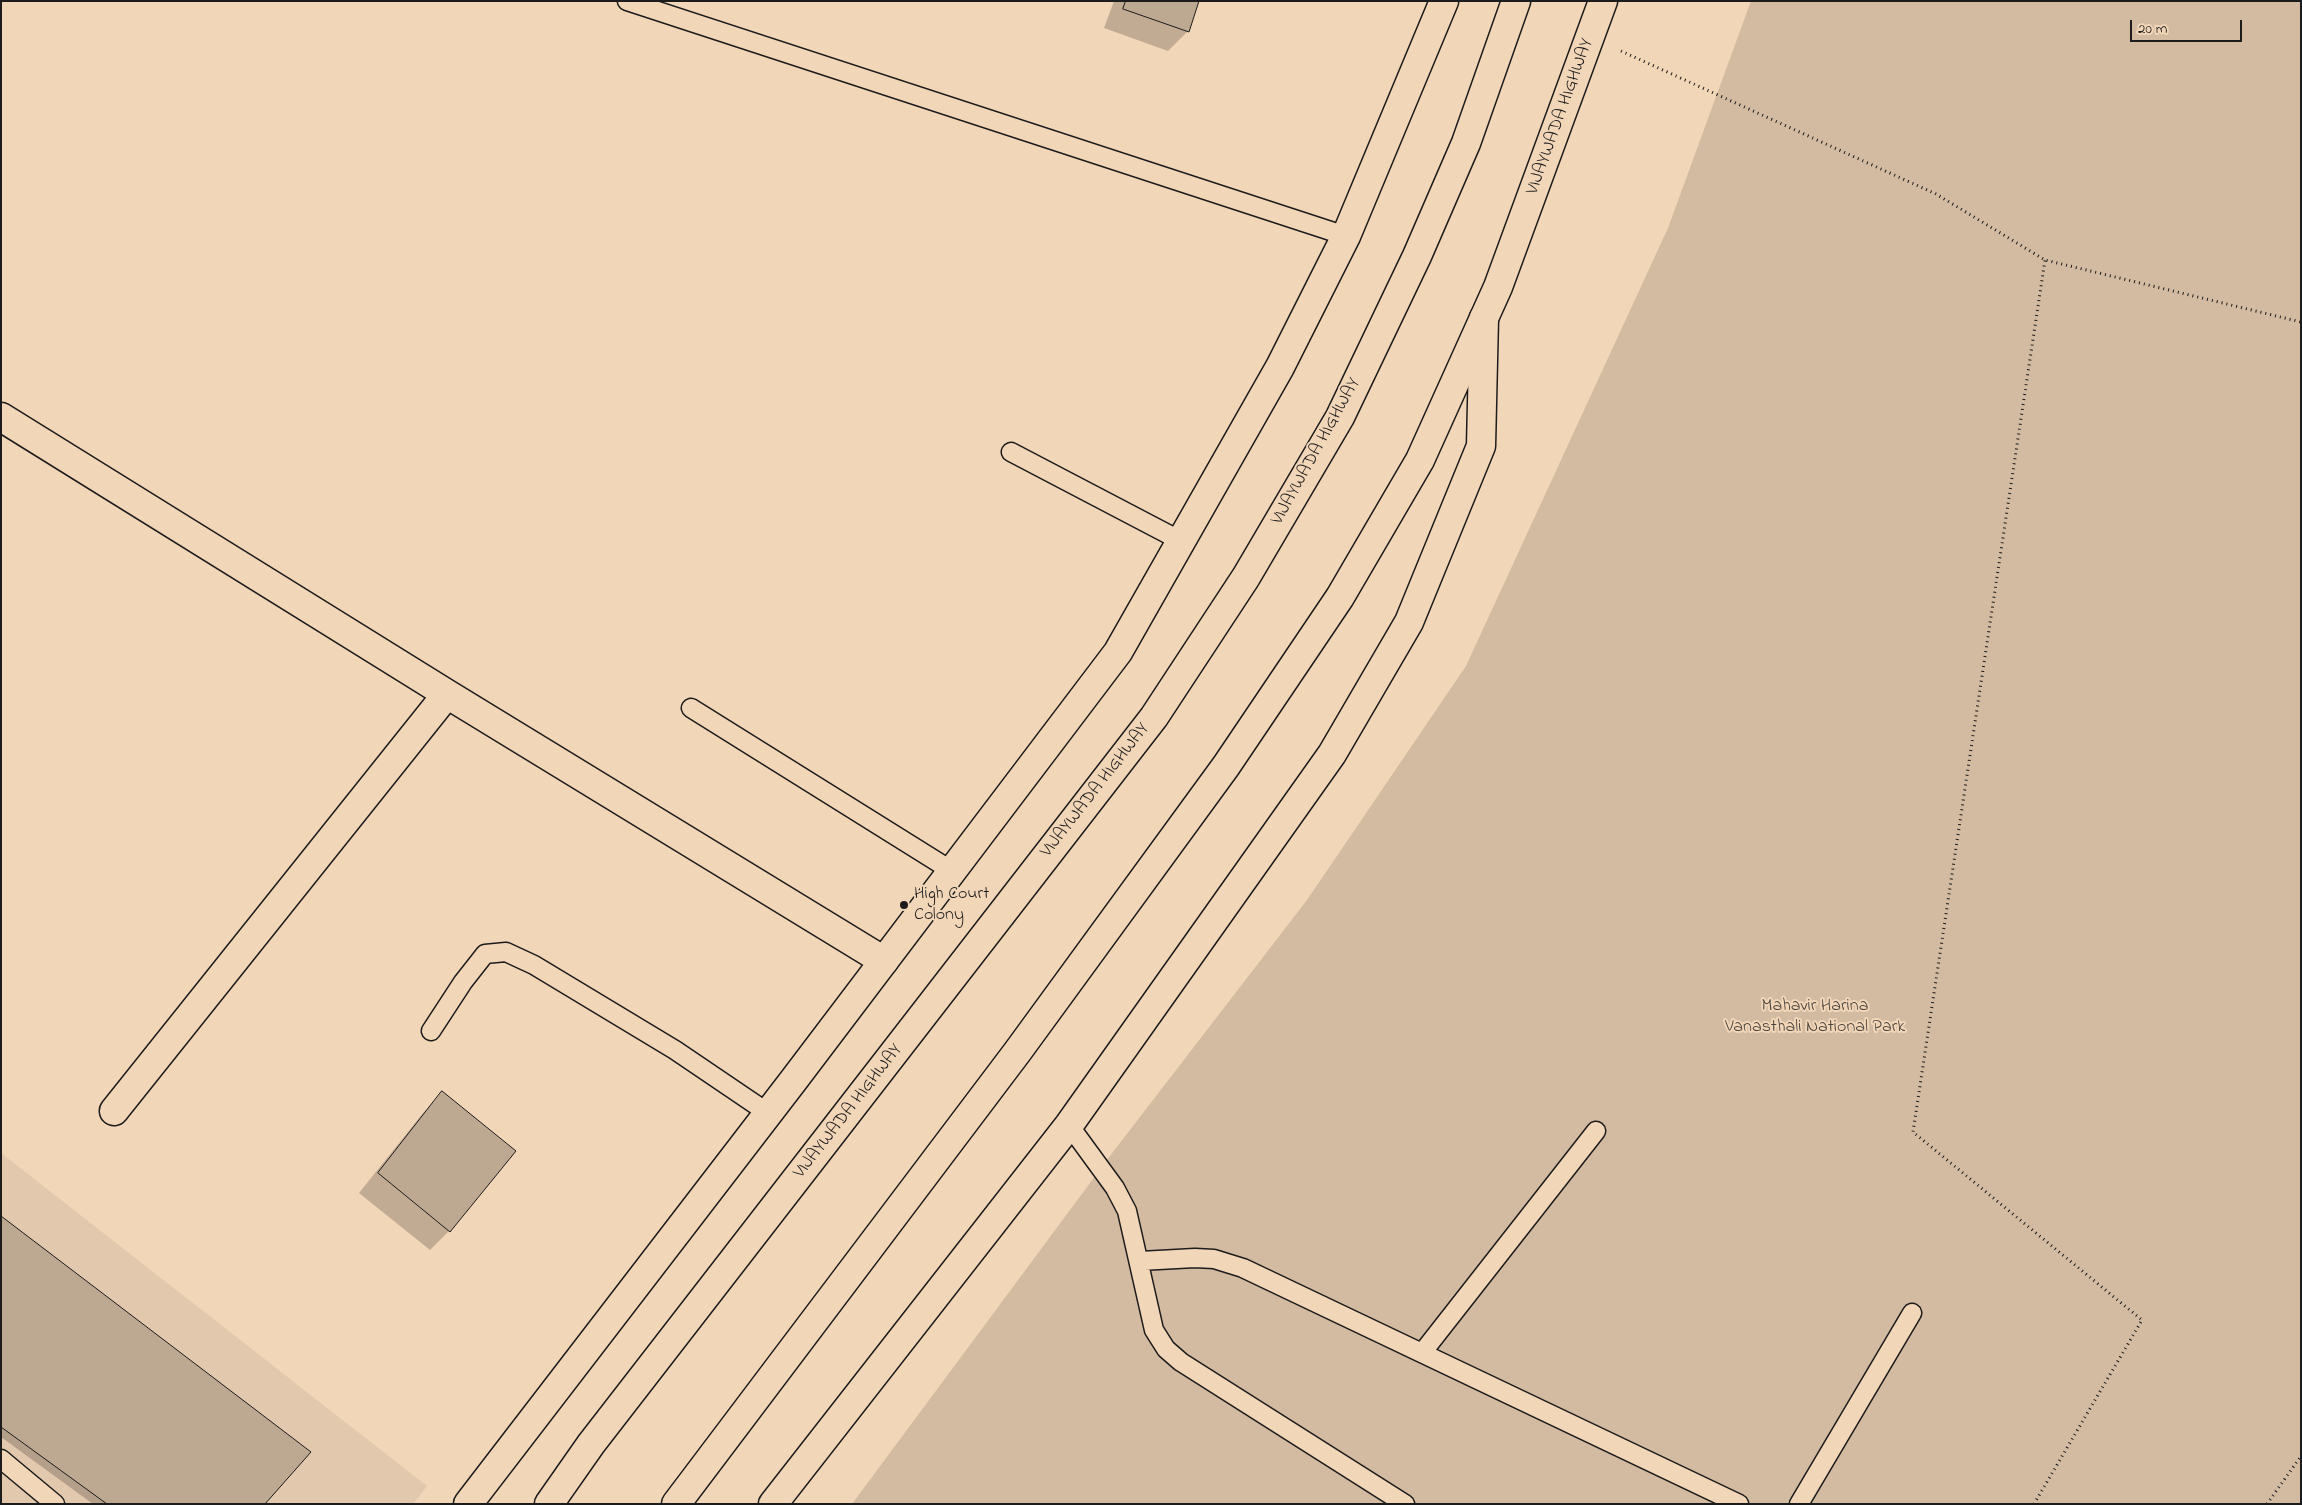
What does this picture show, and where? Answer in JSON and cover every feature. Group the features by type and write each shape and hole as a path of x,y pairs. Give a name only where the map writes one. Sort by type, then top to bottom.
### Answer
{"main road":[{"path":"468,1504 1118,652 1280,367 1346,236 1444,1"},
{"name":"VIJAYWADA HIGHWAY","path":"549,1504 597,1436 1154,717 1246,577 1340,417 1417,256 1466,144 1516,1"},
{"name":"VIJAYWADA HIGHWAY","path":"676,1504 1018,1051 1226,766 1340,597 1420,460 1498,287 1604,1"},
{"path":"773,1504 1069,1125 1332,754 1409,622 1481,446 1484,318"},
{"path":"1,417 447,694 884,961"},
{"path":"114,1111 447,694"}],"lane":[{"path":"628,1 1346,236"},
{"path":"1012,452 1181,541"},
{"path":"692,708 952,871"},
{"path":"431,1031 463,982 485,954 506,952 534,965 675,1050 768,1113"},
{"path":"1069,1125 1115,1188 1127,1211 1140,1261 1154,1330 1166,1349 1181,1362 1405,1504"},
{"path":"1422,1353 1596,1131"},
{"path":"1140,1261 1195,1258 1214,1259 1243,1268 1740,1504"},
{"path":"1799,1504 1912,1313"},
{"path":"1,1459 55,1504"}],"path":[{"path":"1591,37 1936,194 2045,260 2301,322"},
{"path":"2034,1504 2142,1320 1912,1132 2045,260"},
{"path":"2267,1504 2301,1456"}],"shaded area":[{"path":"1,1153 427,1486 413,1504 1,1504"}],"green space":[{"name":"Mahavir Harina Vanasthali National Park","path":"1751,1 2301,1 2301,1504 852,1504 1113,1152 1307,900 1466,666 1668,228"}],"building":[{"path":"1126,1 1199,1 1189,32 1123,9"},
{"path":"442,1091 516,1151 450,1232 378,1173"},
{"path":"1,1216 311,1452 265,1504 107,1504 1,1427"}],"place":[{"name":"High Court Colony","path":"904,905"}]}
